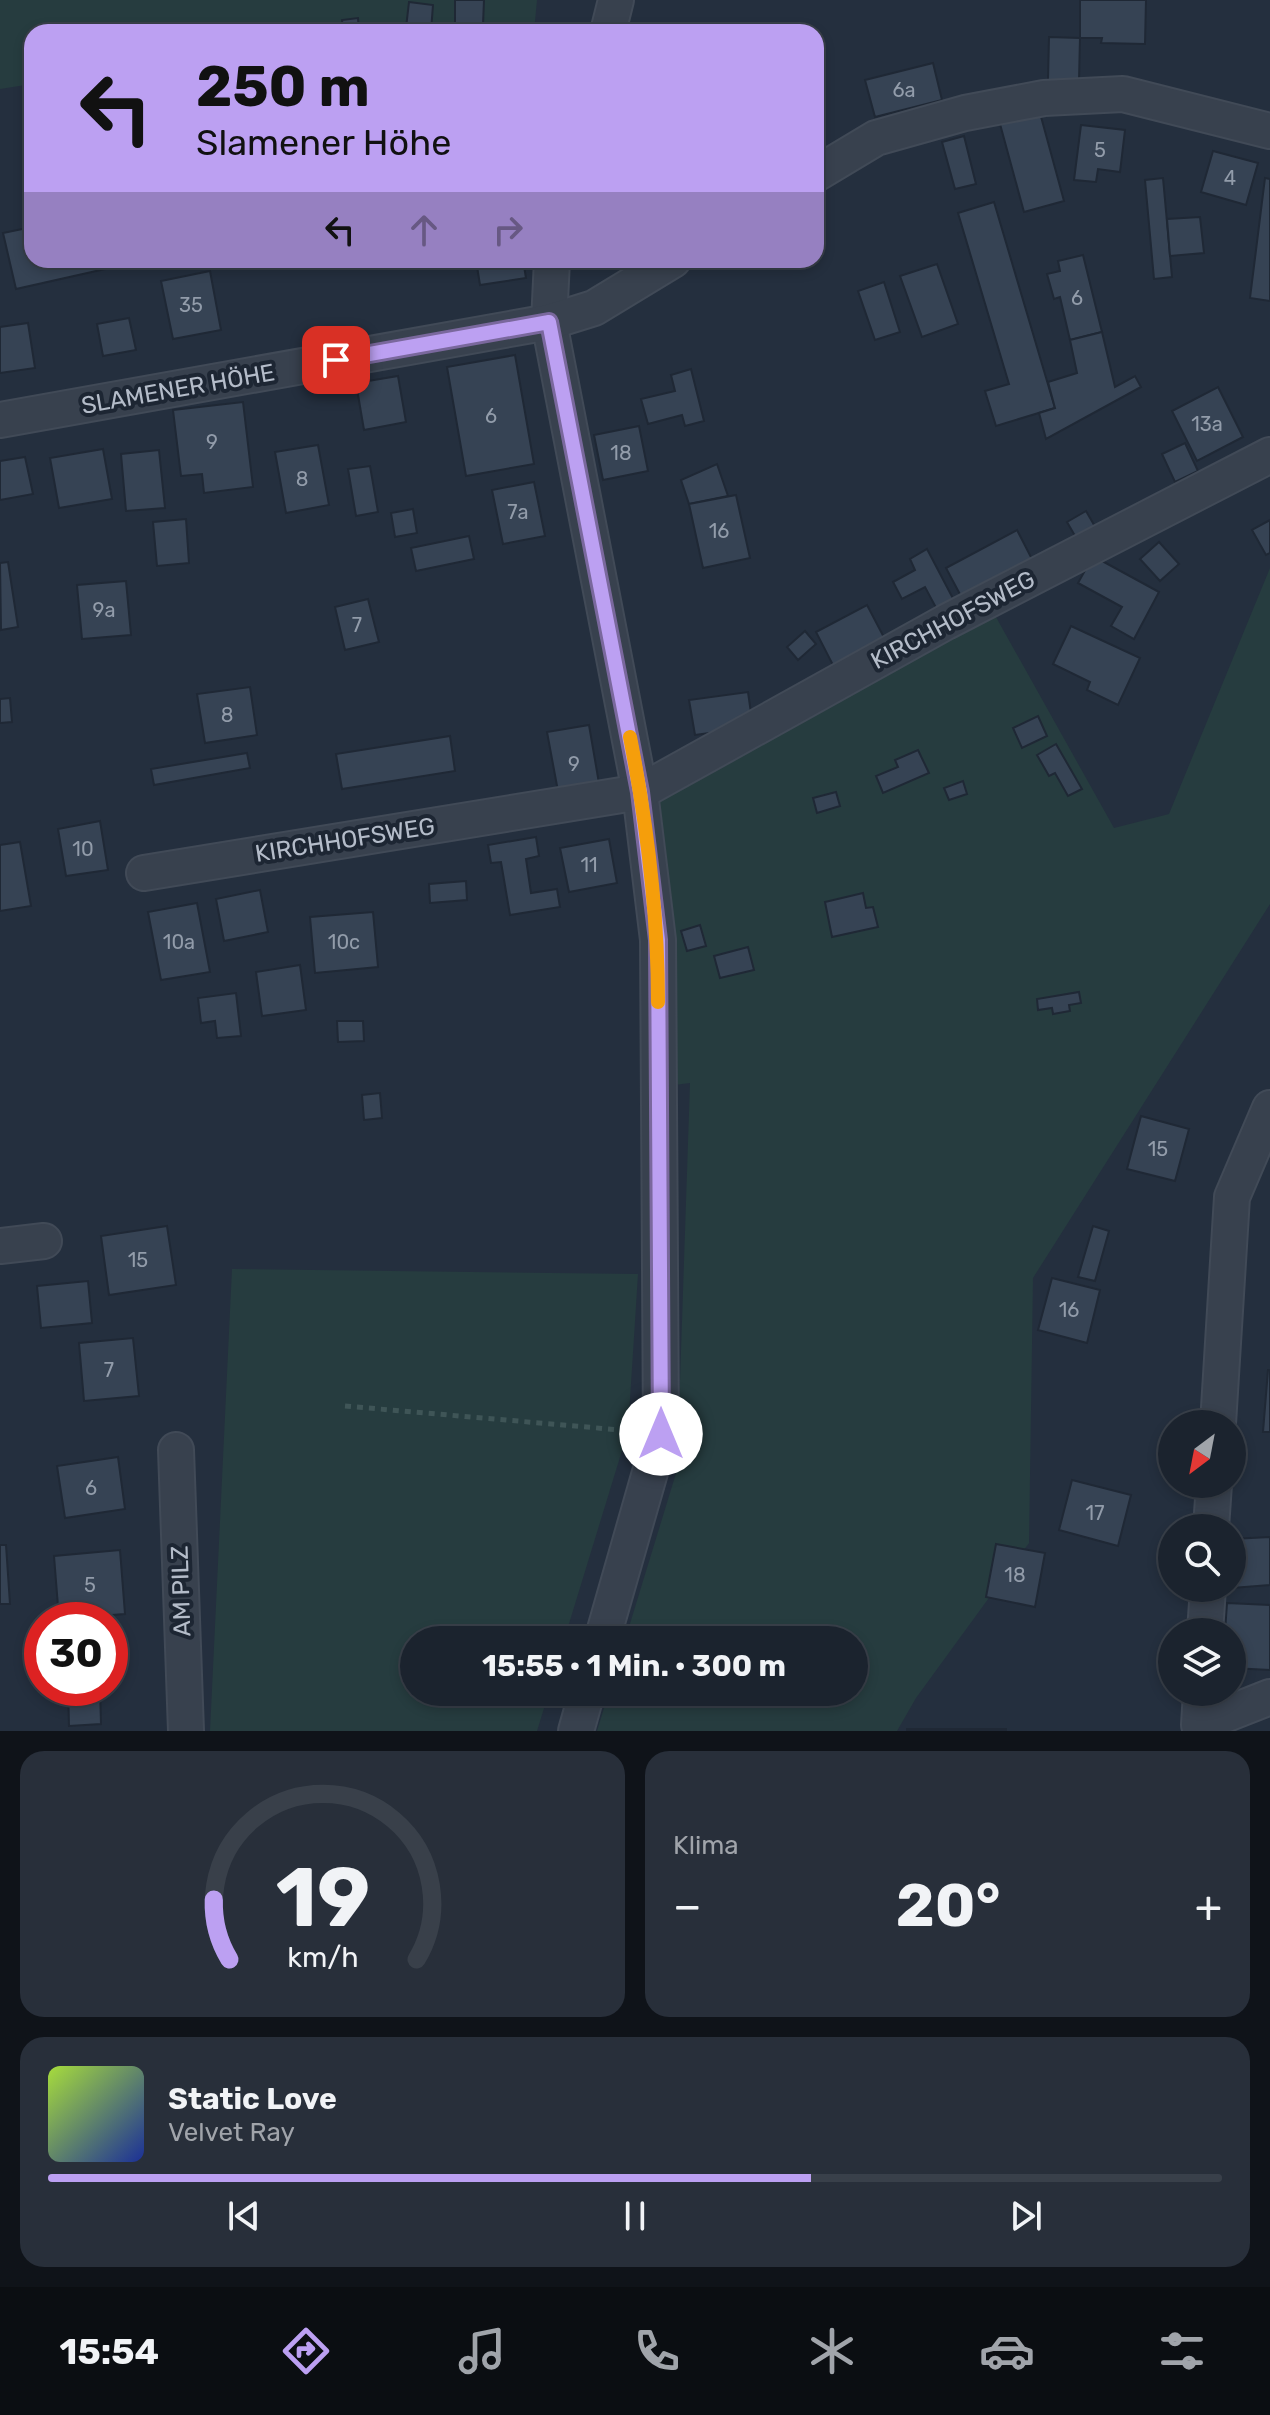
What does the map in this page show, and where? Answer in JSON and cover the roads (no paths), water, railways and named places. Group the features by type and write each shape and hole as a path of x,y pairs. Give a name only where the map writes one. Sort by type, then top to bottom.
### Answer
{"street":[{"path":"610,24 616,0"},
{"path":"824,169 876,138 965,113 1044,98 1123,94 1270,131"},
{"path":"552,268 549,322 640,792 658,940 661,1434 606,1626"},
{"name":"SLAMENER HÖHE","path":"0,420 549,322 594,308 660,268"},
{"name":"KIRCHHOFSWEG","path":"144,873 640,792 946,622 1270,455"},
{"path":"1219,1410 1232,1197 1270,1108"},
{"path":"0,1246 44,1241"},
{"name":"AM PILZ","path":"176,1450 186,1731"},
{"path":"1200,1709 1270,1697"},
{"path":"576,1731 583,1706"}]}
